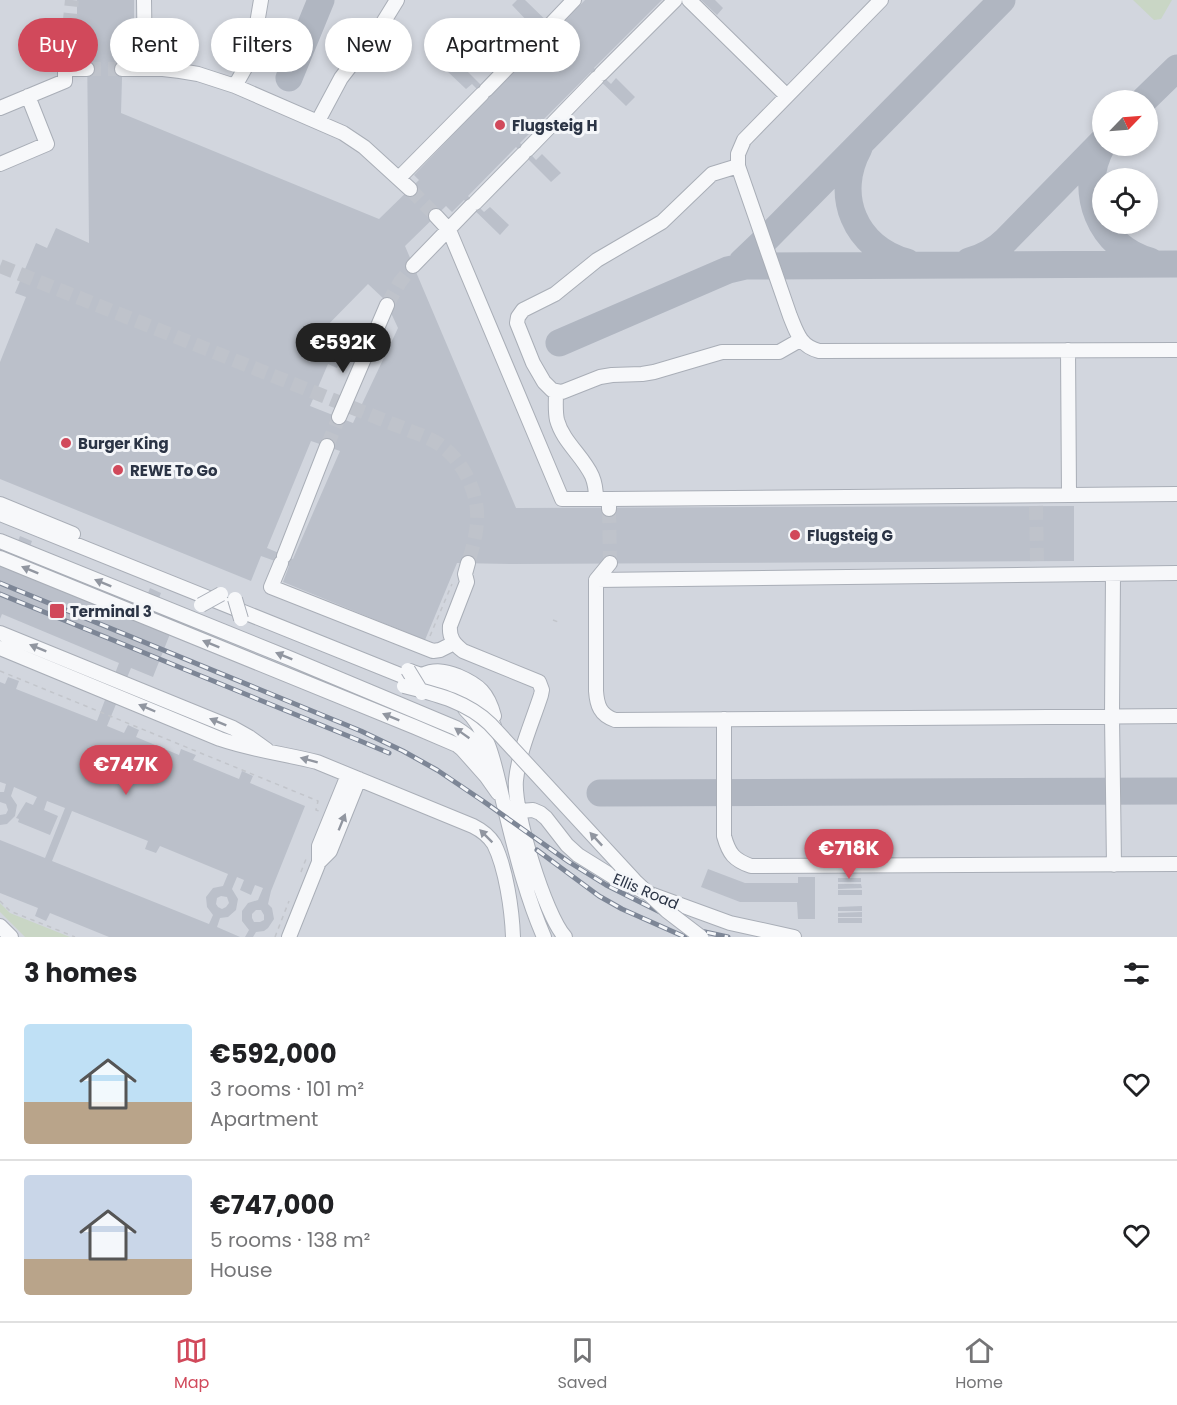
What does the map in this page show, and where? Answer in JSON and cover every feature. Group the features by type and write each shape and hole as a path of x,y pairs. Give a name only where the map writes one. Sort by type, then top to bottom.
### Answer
{"lane":[{"path":"144,0 144,18"},
{"path":"235,86 252,54 261,0"},
{"path":"318,121 341,78 398,0"},
{"path":"399,178 574,0"},
{"path":"413,266 675,0"},
{"path":"689,0 787,96"},
{"path":"881,0 744,140 738,153 738,166 800,340 819,351 1177,350"},
{"path":"0,108 65,81 65,72"},
{"path":"184,72 235,86 318,121 355,140 410,189"},
{"path":"0,164 47,144 28,96"},
{"path":"738,166 712,174 662,222 597,260 555,294 528,307 520,313 518,323 543,382 556,392 566,391 606,376 654,372 722,352 779,352 800,340"},
{"path":"436,216 449,230 562,499 605,502 1036,501 1069,495 1177,494"},
{"path":"339,417 387,305"},
{"path":"1068,350 1069,495"},
{"path":"556,392 557,418 561,431 589,470 605,502"},
{"path":"327,446 271,587 433,651 454,643"},
{"path":"0,504 235,599 416,679 426,696 464,711 485,712"},
{"path":"0,514 450,697 479,725 490,750 527,894 544,937"},
{"path":"0,522 201,605 462,697 472,706 485,712 497,733 635,881 667,911 701,937"},
{"path":"0,541 431,717 464,733 486,758 503,800"},
{"path":"0,558 457,745 480,769 503,800"},
{"path":"468,563 465,574 467,582 450,627 454,643 463,651 539,682 542,690 524,744 516,782 530,857 553,918 566,937"},
{"path":"610,564 596,580 597,701 602,712 615,720 1177,716"},
{"path":"596,580 1037,568 1113,574 1177,573"},
{"path":"1113,574 1114,865"},
{"path":"201,605 221,594"},
{"path":"235,599 241,619"},
{"path":"0,633 233,729 249,737 268,752"},
{"path":"235,654 256,645"},
{"path":"256,645 265,666"},
{"path":"0,648 220,739 254,750 291,755 317,762 480,830 493,844 514,914 524,937"},
{"path":"416,679 438,670 448,672 476,685 487,697 485,712"},
{"path":"724,719 724,836 728,850 740,862 751,866 1177,864"},
{"path":"289,937 313,860 353,777"},
{"name":"Ellis Road","path":"520,811 533,810 540,813 578,855 615,878 645,892 730,923 794,937"},
{"path":"517,854 551,937"},
{"path":"507,889 513,937"},
{"path":"0,926 11,937"}],"path":[{"path":"553,620 561,623"},
{"path":"0,671 318,801 316,810 325,814"},
{"path":"301,872 313,860"},
{"path":"275,937 290,899"},
{"path":"0,901 10,911 75,937"}],"shaded area":[{"path":"0,0 1177,0 1177,937 0,937"}],"green space":[{"path":"1133,0 1172,0 1161,19 1154,20"},
{"path":"0,903 10,913 70,937 25,937 0,912"}],"building":[{"path":"77,0 134,0 134,18 110,18 110,72 122,72 121,113 379,219 419,180 414,175 487,99 472,84 466,89 448,72 468,72 491,95 514,72 580,72 580,18 568,18 585,0 662,0 594,68 611,84 616,78 635,97 626,106 591,72 520,143 536,160 542,154 561,173 551,182 516,147 468,196 484,212 490,207 509,225 500,235 464,200 452,212 446,206 405,246 516,508 1074,506 1074,561 457,563 425,640 283,582 289,566 261,556 251,581 0,479 0,362 26,297 15,293 36,243 47,248 56,228 89,243 87,72 98,72 98,18 77,18","holes":["368,284 385,300 398,328 353,423 310,406 328,364 337,368 345,350 316,337","311,441 340,451 293,559 267,548"]},
{"path":"517,0 525,0 544,18 524,18 512,5"},
{"path":"701,0 715,0 723,8 717,15"},
{"path":"20,536 32,541 20,573 137,621 150,588 161,593 148,626 170,634 153,677 131,668 107,726 124,733 128,725 139,730 136,737 179,755 181,749 196,755 193,760 239,779 242,771 253,776 250,783 305,806 271,891 268,904 272,908 274,919 264,931 256,932 253,937 245,937 249,930 242,921 242,911 248,903 258,900 263,888 255,885 251,895 240,890 244,880 237,877 232,889 238,899 236,910 228,917 220,918 217,927 240,937 109,937 50,913 46,921 35,916 38,908 0,893 0,840 45,858 65,808 47,801 44,810 58,816 50,835 18,822 19,819 16,818 26,802 33,805 37,797 14,787 11,796 17,805 15,816 7,824 0,825 0,815 6,814 8,810 6,804 0,802 0,792 4,792 6,784 0,782 0,682 5,684 8,677 19,681 16,689 97,721 119,663 2,614 0,619 0,564 8,568","holes":["72,811 148,841 145,849 156,853 160,846 228,874 223,886 213,888 206,897 207,907 213,915 209,924 52,861","227,897 229,903 222,909 216,904 217,898","256,910 261,910 264,920 254,922 252,914"]},
{"path":"708,869 745,883 798,883 798,877 815,877 815,919 798,919 797,902 740,902 701,887"},
{"path":"838,878 861,878 861,882 838,882"},
{"path":"838,884 861,884 862,888 838,889"},
{"path":"838,890 862,890 862,895 838,895"},
{"path":"862,906 862,911 838,911 838,907"},
{"path":"862,912 862,917 838,917 838,913"},
{"path":"838,918 862,918 862,923 838,923"}],"taxiway":[{"path":"289,78 321,0"},
{"path":"742,262 1002,0"},
{"path":"1154,90 1177,68"},
{"path":"859,148 851,166 848,184 849,201 854,217 862,232 874,245 889,255 907,262"},
{"path":"969,261 980,258 1002,244 1092,152"},
{"path":"1098,156 1092,181 1093,199 1098,216 1106,231 1118,244 1150,261"},
{"path":"559,343 728,270 745,266 1177,264"},
{"path":"600,793 1177,791"}],"tunnel":[{"path":"70,18 72,0"},
{"path":"98,69 110,69"},
{"path":"410,189 436,216"},
{"path":"0,266 436,442 450,453 462,468 474,494 477,525 468,563"},
{"path":"387,305 400,282 413,266"},
{"path":"327,446 339,417"},
{"path":"1036,506 1037,561"},
{"path":"609,509 610,563"}],"railway":[{"path":"0,583 361,731 403,751 437,770 569,862 606,885 696,930 728,937"},
{"path":"0,594 389,753"},
{"path":"537,850 599,896 622,909 685,937"}],"place":[{"name":"Flugsteig H","path":"500,125"},
{"name":"Burger King","path":"66,443"},
{"name":"REWE To Go","path":"118,470"},
{"name":"Flugsteig G","path":"795,535"},
{"name":"Terminal 3","path":"57,611"}]}
